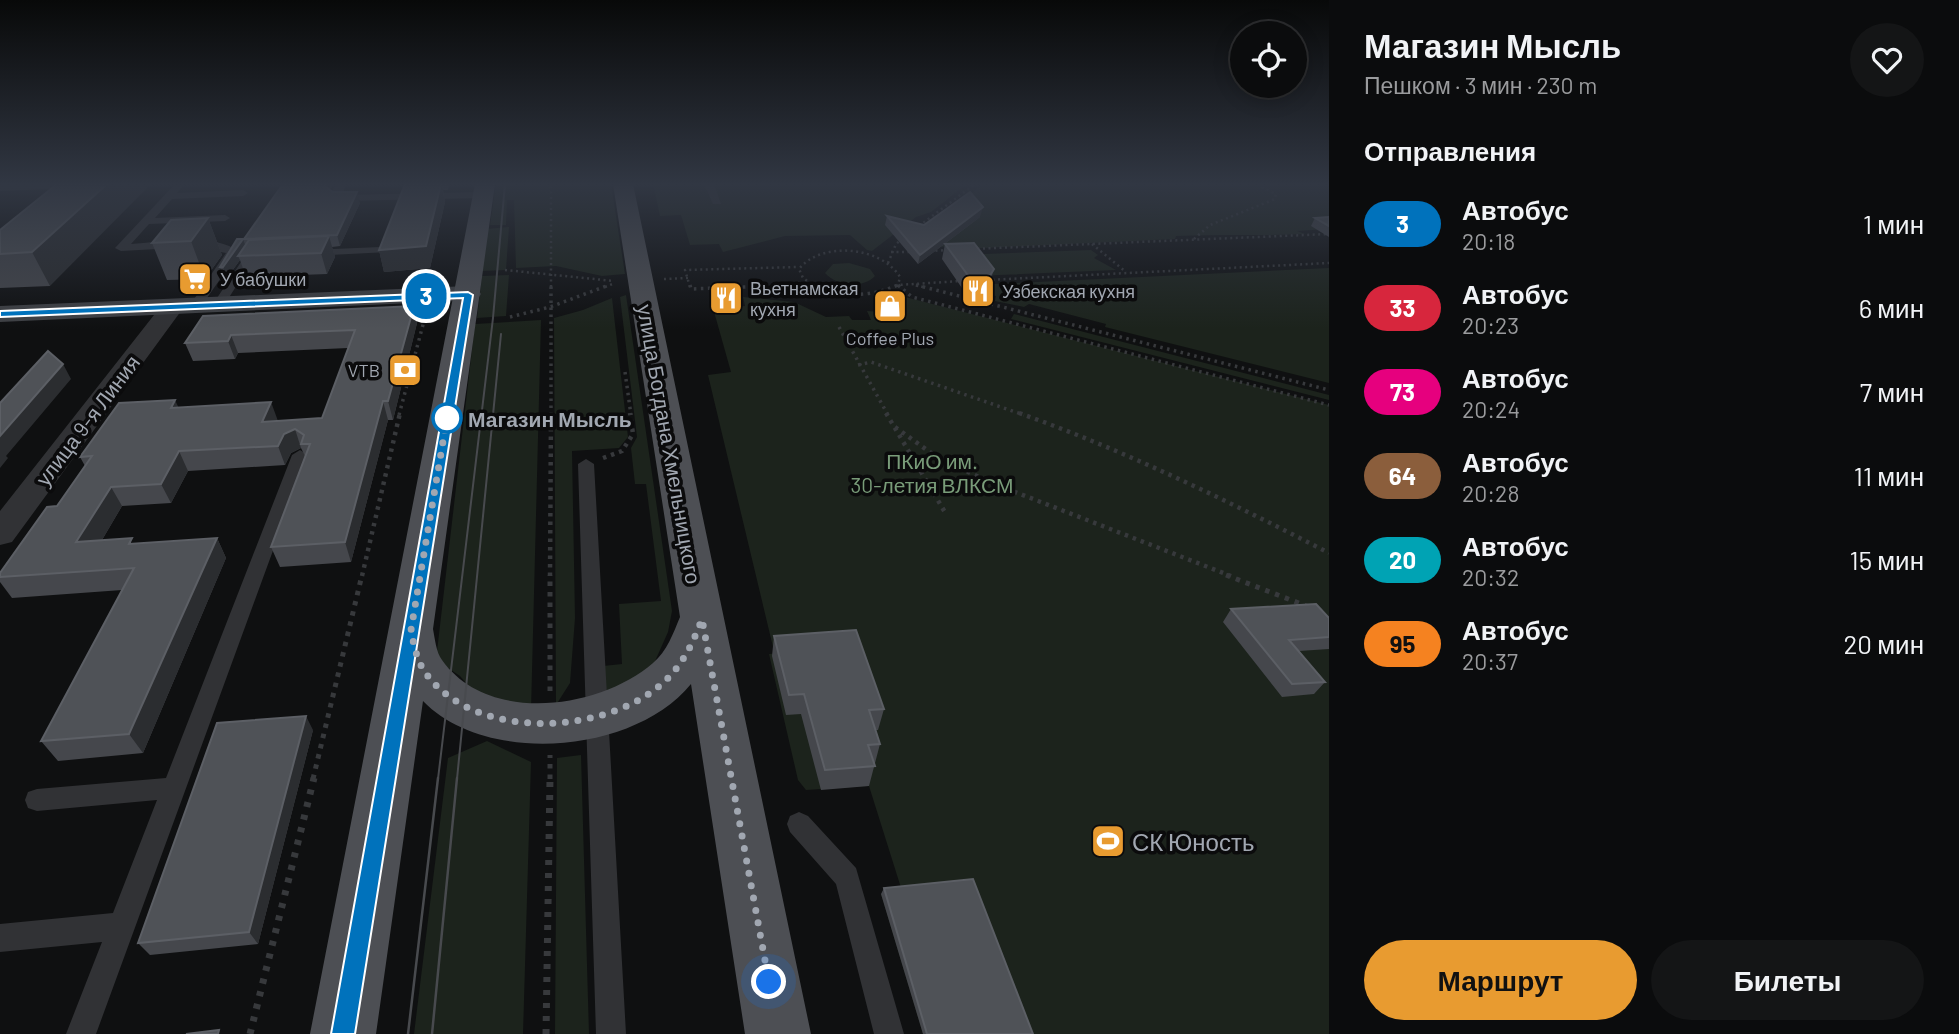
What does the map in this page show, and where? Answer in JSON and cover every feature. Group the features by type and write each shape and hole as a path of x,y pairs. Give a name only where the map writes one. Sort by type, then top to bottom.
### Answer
{"main road":[{"path":"343,1034 478,232"},
{"name":"улица Богдана Хмельницкого","path":"632,232 778,1034"},
{"path":"0,314 468,295"},
{"path":"411,630 415,654 428,676 447,695 490,716 519,722 551,724 598,716 638,700 670,677 691,648 702,619"}],"street":[{"name":"улица 9-я Линия","path":"0,534 196,305"}],"lane":[{"path":"136,232 121,248 205,245 222,246 233,252 196,305"},
{"path":"291,253 384,250 391,232"},
{"path":"132,237 213,233"},
{"path":"205,245 213,233"},
{"path":"196,305 251,255 264,255"},
{"path":"81,1034 300,455"},
{"path":"586,464 611,1034"},
{"path":"37,800 174,788"},
{"path":"799,824 847,877 889,1034"},
{"path":"0,938 122,926"}],"path":[{"path":"546,1034 551,724 550,232"},
{"path":"1194,239 1202,232"},
{"path":"971,249 1329,234"},
{"path":"888,262 896,243 906,236"},
{"path":"1091,244 1126,273"},
{"path":"891,253 958,250"},
{"path":"802,280 796,285 691,289 685,270 797,267 814,255 828,252 860,253 888,262 897,270 900,277 898,285"},
{"path":"978,280 1329,263"},
{"path":"797,267 797,273 802,280 826,292 842,295 876,294 898,285 965,281"},
{"path":"505,270 619,281"},
{"path":"660,279 688,278"},
{"path":"617,289 619,281"},
{"path":"509,317 550,307 619,281"},
{"path":"898,285 921,286 1329,390"},
{"path":"898,285 912,297 1329,405"},
{"path":"250,1034 346,647 391,446 424,321 438,321"},
{"path":"839,327 858,365 946,514"},
{"path":"858,365 871,362 1087,437 1250,512 1329,553"},
{"path":"586,464 622,452 633,434 624,365"},
{"path":"895,427 938,458 992,483 1318,611"}],"green space":[{"path":"486,232 509,232 506,270 482,271"},
{"path":"515,232 619,232 625,274 602,276 556,266 516,268"},
{"path":"686,232 896,232 872,251 867,250 850,235 785,236 723,252 719,244 690,245"},
{"path":"934,232 1305,234 1176,236 1175,239 962,249 959,246 932,247"},
{"path":"1091,250 1098,255 1094,258 1116,270 974,276 957,255"},
{"path":"849,263 870,269 875,276 864,283 850,284 836,281 825,273 833,264"},
{"path":"1329,268 1329,383 1105,327 1106,324 1029,304 1024,307 995,301 996,296 990,295 994,284"},
{"path":"509,275 506,316 477,318 482,276"},
{"path":"626,295 672,611 668,632 652,668 603,696 603,666 622,664 619,604 661,601 646,484 635,484 631,448 637,437 620,297"},
{"name":"ПКиО им. 30-летия ВЛКСМ","path":"901,296 1329,405 1329,1034 923,1034 881,894 902,891 869,786 806,790 798,780 769,654 781,653 773,647 708,375 731,372 713,308 745,306 743,297 794,302 826,317 849,316 852,320 871,320 867,311 881,312"},
{"path":"612,298 628,437 619,448 572,451 575,618 570,683 556,705 554,318"},
{"path":"1014,314 1329,395 1329,400 1011,319"},
{"path":"541,320 531,711 478,697 460,676 436,660 475,324"},
{"path":"487,741 531,762 523,1034 414,1034 448,758"},
{"path":"581,755 589,1034 555,1034 557,758"}],"building":[{"path":"0,232 54,232 32,252 0,254"},
{"path":"161,232 197,232 191,241 152,243"},
{"path":"249,232 338,232 337,235 244,239"},
{"path":"386,232 429,232 426,246 379,250"},
{"path":"901,232 950,232 920,255"},
{"path":"329,236 321,253 238,256 249,240"},
{"path":"237,239 243,239 223,267 220,267"},
{"path":"974,243 994,269 986,282 970,278 945,244"},
{"path":"414,306 388,401 383,401 345,542 271,547 310,444 301,444 304,435 295,429 284,434 278,446 179,451 161,484 111,487 76,542 132,538 129,544 217,538 129,734 41,741 134,568 0,577 0,573 47,507 57,506 92,456 80,457 119,403 175,400 171,408 271,402 262,422 322,418 355,330 231,335 228,341 185,343 203,316"},
{"path":"48,351 63,364 0,436 0,403"},
{"path":"1316,604 1329,618 1329,637 1289,640 1325,682 1292,684 1231,609"},
{"path":"856,630 884,709 869,710 880,744 868,745 875,766 825,770 804,694 789,695 774,636"},
{"path":"306,716 249,932 138,943 217,723"},
{"path":"973,879 1033,1034 927,1034 884,888"},
{"path":"219,1030 218,1034 186,1034"}],"tram line":[{"path":"438,779 493,318 501,232"},
{"path":"457,779 501,334"},
{"path":"408,1034 438,778"},
{"path":"432,1034 457,778"}],"bus line":[{"name":"3","path":"0,314 468,295 343,1034"}],"place":[{"name":"У бабушки","path":"195,279"},
{"name":"Узбекская кухня","path":"978,291"},
{"name":"Вьетнамская кухня","path":"726,298"},
{"name":"Coffee Plus","path":"890,306"},
{"name":"VTB","path":"405,370"},
{"name":"Магазин Мысль","path":"447,418"},
{"name":"СК Юность","path":"1108,841"}],"route":[{"path":"447,418 411,630 415,654 428,676 447,695 464,705 490,716 519,722 551,724 598,716 638,700 670,677 691,648 702,619 769,982"}]}
